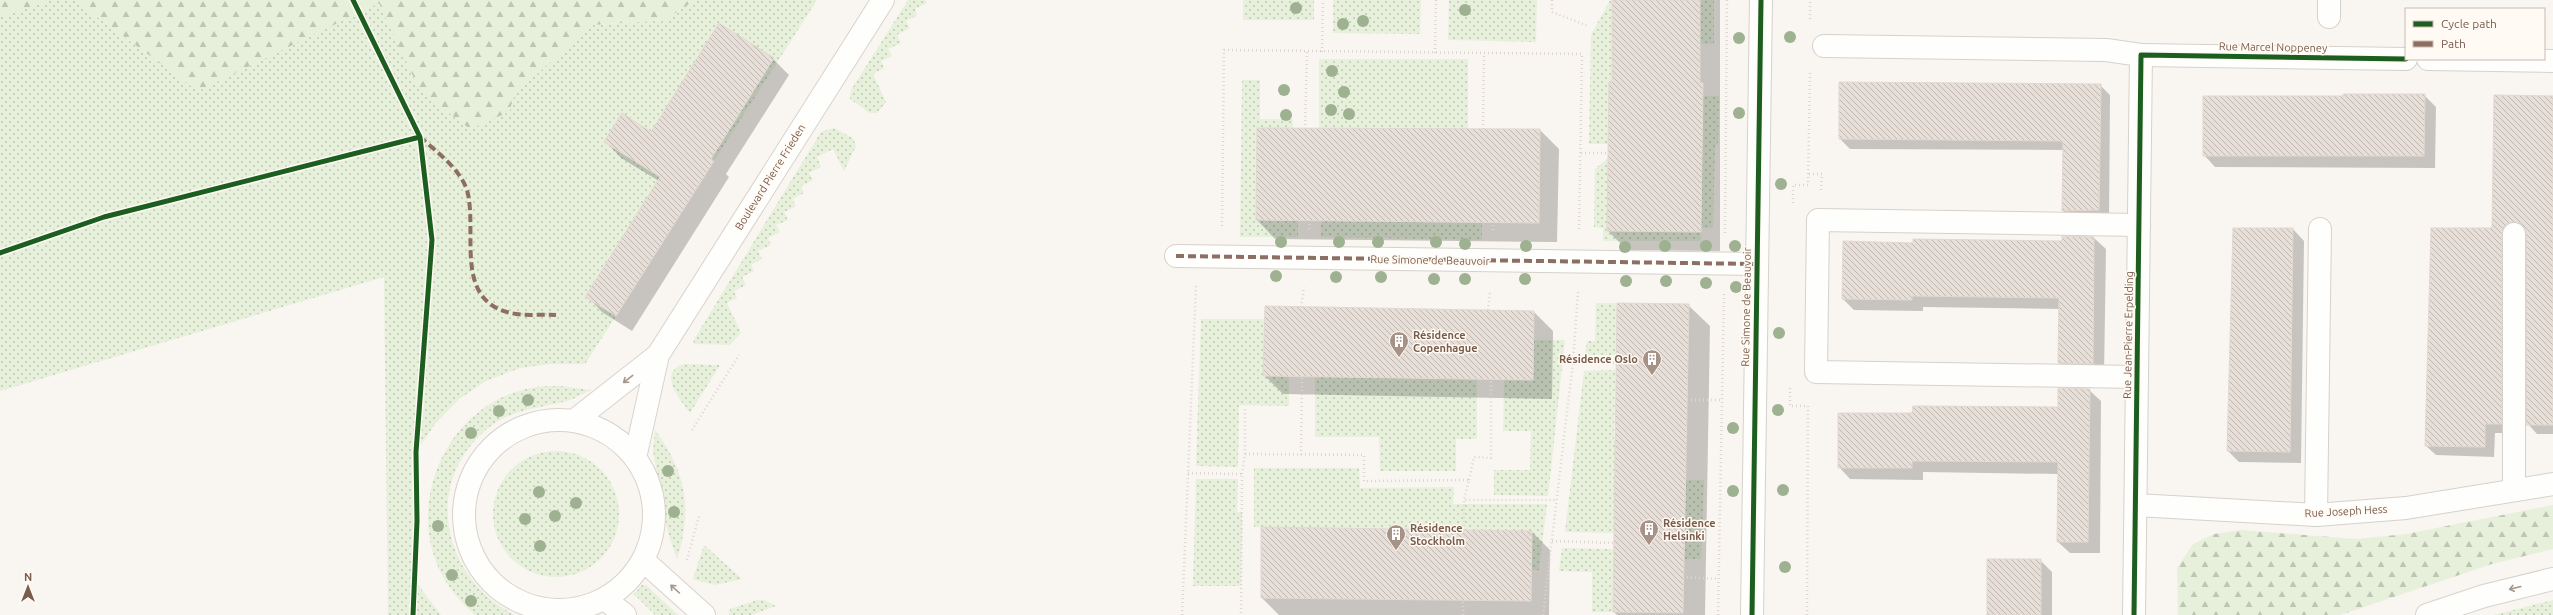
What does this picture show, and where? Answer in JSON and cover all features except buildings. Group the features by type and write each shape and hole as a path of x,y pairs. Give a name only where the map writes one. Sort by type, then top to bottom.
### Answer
{"street":[{"name":"Boulevard Pierre Frieden","path":"574,421 658,355 883,0"},
{"name":"Rue Simone de Beauvoir","path":"1752,615 1761,0"},
{"name":"Rue Marcel Noppeney","path":"1824,46 2106,50 2141,55 2405,59"},
{"name":"Rue Jean-Pierre Erpelding","path":"2138,612 2136,505 2141,55"},
{"path":"2490,60 2553,61"},
{"path":"2138,377 1816,372 1818,220 2139,225"},
{"path":"2316,515 2320,230"},
{"path":"2514,234 2514,490"},
{"name":"Rue Simone de Beauvoir","path":"1176,256 1579,263 1757,264"},
{"name":"Boulevard Pierre Frieden","path":"635,458 658,355"},
{"path":"541,421 574,421 606,433 635,458 650,493 653,515 653,537 645,562 628,584 606,600 582,608 551,609 525,602 503,591 486,576 474,559 467,539 464,519 465,500 477,466 488,450 523,426 541,421"},
{"name":"Rue Joseph Hess","path":"2136,505 2316,515 2406,508 2553,484"},
{"path":"645,562 704,615"},
{"path":"2427,615 2484,596 2553,579"},
{"path":"606,600 625,615"}],"path":[{"path":"1322,52 1323,0"},
{"path":"1435,53 1436,0"},
{"path":"1552,0 1552,12 1588,26"},
{"path":"1718,615 1727,0"},
{"path":"1221,257 1224,50 1582,54 1579,263 1573,362 1543,615"},
{"path":"1305,129 1306,52"},
{"path":"1483,129 1484,53"},
{"path":"1580,153 1608,153"},
{"path":"1808,174 1822,174"},
{"path":"1182,615 1197,256"},
{"path":"692,430 739,355"},
{"path":"1573,362 1616,363"},
{"path":"1302,377 1302,455"},
{"path":"1464,530 1464,500 1474,457 1490,458 1490,380"},
{"path":"1687,400 1722,400"},
{"path":"1241,615 1242,474 1245,454 1245,408"},
{"path":"1245,454 1364,455 1364,481 1469,480"},
{"path":"1188,473 1242,474"},
{"path":"1464,500 1557,500"},
{"path":"1552,541 1614,543"},
{"path":"1684,578 1719,579"},
{"path":"1463,600 1463,615"}],"green space":[{"path":"0,0 53,0 0,17"},
{"path":"53,0 74,0 198,91 379,2 420,90 509,112 515,93 593,25 665,20 695,0 817,0 714,161 695,148 690,156 622,113 605,142 660,177 585,296 616,316 585,364 550,364 520,368 486,381 459,399 435,424 416,452 415,581 441,615 388,615 384,277 0,391 0,17"},
{"path":"74,0 695,0 665,20 593,25 515,93 509,112 470,129 420,91 379,3 198,91"},
{"path":"908,0 925,0 927,3 915,9 917,16 906,21 910,28 897,35 901,43 888,49 892,56 881,61 884,68 873,74 886,102 877,113 870,113 850,99 851,90"},
{"path":"1243,0 1314,0 1314,20 1243,20"},
{"path":"1333,0 1421,0 1420,34 1333,33"},
{"path":"1449,0 1537,0 1536,42 1448,40"},
{"path":"1610,0 1689,83 1609,82 1608,144 1589,144 1591,35"},
{"path":"1700,0 1714,0 1714,44 1700,44"},
{"path":"1319,59 1468,59 1468,129 1319,129"},
{"path":"1242,80 1260,80 1260,119 1293,119 1293,128 1257,128 1256,220 1298,221 1298,237 1240,237"},
{"path":"1703,96 1719,96 1718,144 1715,145 1713,228 1701,228"},
{"path":"834,128 853,138 856,146 844,171 833,149 817,157 821,167 809,173 813,180 801,186 804,193 792,199 796,206 784,212 788,220 776,225 780,232 768,238 771,245 758,251 762,259 751,265 754,271 742,277 746,285 734,291 737,298 727,303 741,333 730,345 695,344 693,341 821,132"},
{"path":"1608,158 1607,231 1701,232 1701,241 1603,241 1603,228 1594,227 1595,169"},
{"path":"1321,221 1482,223 1482,240 1321,237"},
{"path":"1596,303 1617,303 1616,355 1585,355 1587,341 1595,341"},
{"path":"1201,319 1264,319 1263,375 1289,376 1289,406 1239,405 1238,467 1196,466"},
{"path":"1534,340 1565,340 1548,496 1494,495 1494,470 1530,470 1531,431 1503,431 1504,380 1533,380"},
{"path":"684,364 720,365 690,413 676,393 671,380 672,373 676,368"},
{"path":"1615,370 1614,440 1687,439 1686,459 1615,473 1614,533 1565,532 1584,371"},
{"path":"1315,377 1477,379 1477,439 1456,439 1456,471 1380,471 1379,437 1315,437"},
{"path":"542,386 561,386 591,390 567,401 526,410 500,420 492,425 470,447 455,472 448,498 449,526 456,552 470,577 490,598 515,615 475,615 453,592 437,564 429,536 428,508 433,481 444,455 459,431 479,412 503,397 531,388"},
{"path":"655,430 674,461 684,492 685,524 677,559 668,533 653,451"},
{"path":"562,451 586,458 601,469 612,484 618,502 618,526 612,544 601,559 586,570 568,576 550,577 526,570 511,559 500,544 494,526 493,508 500,484 511,469 526,458 544,452"},
{"path":"1254,468 1359,468 1360,488 1454,487 1453,504 1547,504 1539,570 1531,570 1532,531 1254,527"},
{"path":"1196,479 1238,479 1237,512 1242,512 1241,586 1193,586"},
{"path":"1685,480 1704,480 1701,559 1684,559"},
{"path":"2553,505 2553,549 2492,564 2340,615 2178,615 2177,568 2193,544 2214,534 2241,530 2356,539 2406,534"},
{"path":"704,545 742,579 715,585 693,579"},
{"path":"1562,548 1613,549 1613,612 1592,612 1592,572 1559,571"},
{"path":"642,585 646,585 678,615 655,615 634,594"},
{"path":"757,600 764,600 776,606 751,615 729,615 730,609"},
{"path":"2553,600 2553,615 2494,615"}],"marked path":[{"path":"420,137 448,162 461,178 465,186 468,194 470,211 472,267 476,283 483,297 496,308 516,314 556,315"},
{"path":"1176,256 1757,264"}],"cycle path":[{"path":"353,0 420,137 432,240 416,452 417,521 413,615"},
{"path":"1752,615 1761,0"},
{"path":"2134,615 2141,55 2405,59"},
{"path":"0,253 104,217 420,137"}],"place":[{"name":"Résidence Copenhague","path":"1399,358"},
{"name":"Résidence Oslo","path":"1652,376"},
{"name":"Résidence Helsinki","path":"1649,546"},
{"name":"Résidence Stockholm","path":"1396,551"}]}
